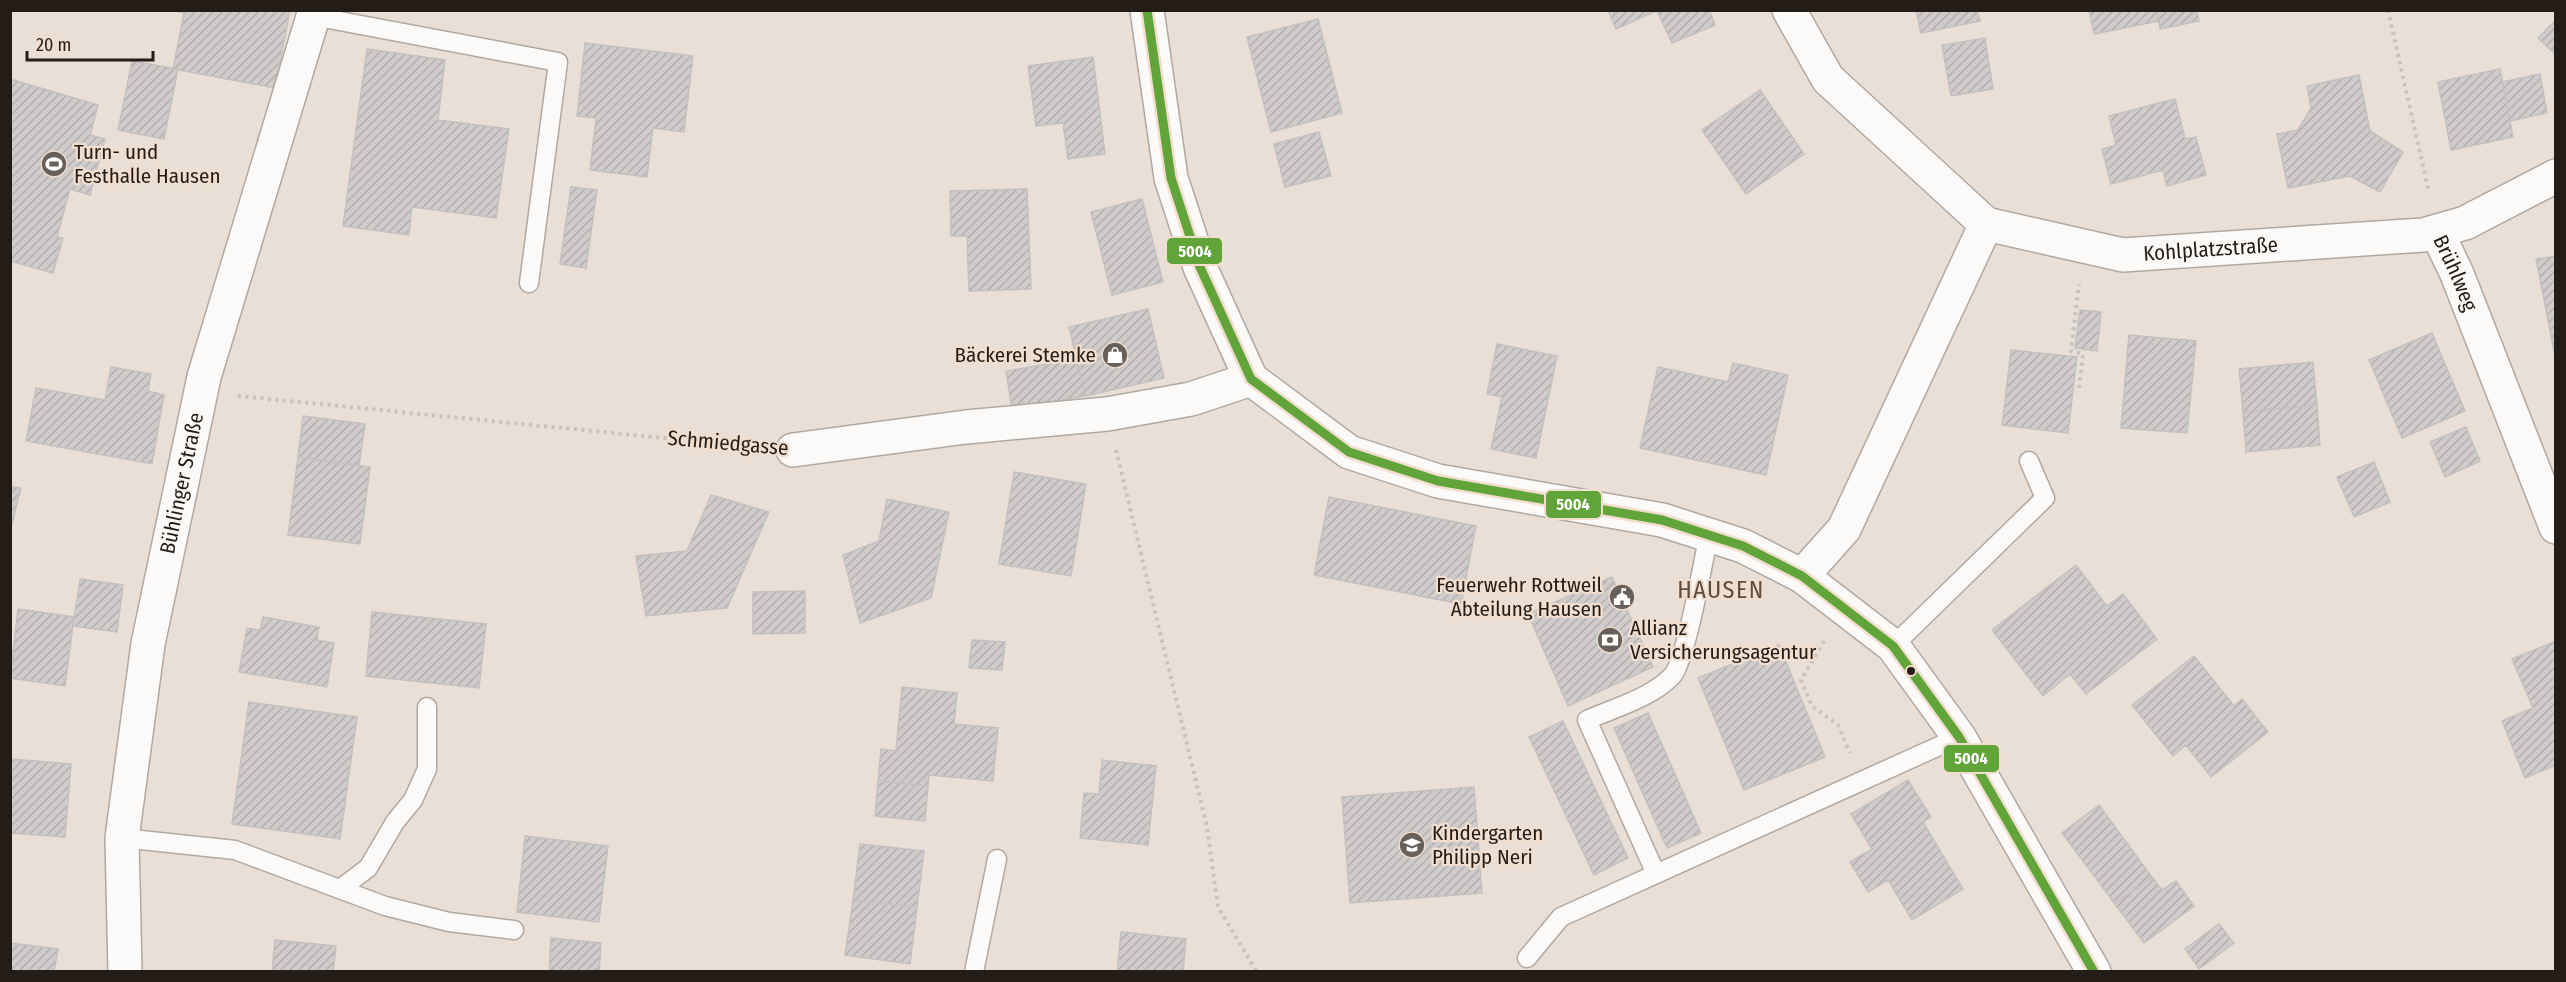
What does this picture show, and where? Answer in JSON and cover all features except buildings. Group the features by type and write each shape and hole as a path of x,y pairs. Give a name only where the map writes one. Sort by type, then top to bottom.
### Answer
{"street":[{"path":"1147,10 1170,178 1200,267 1251,379 1349,452 1438,481 1662,520 1709,533 1743,546 1802,576 1893,646 1959,737 2094,972"},
{"name":"Kohlplatzstraße","path":"1789,10 1828,79 1986,224 2084,247 2123,255 2437,232 2465,223 2556,176"},
{"name":"Bühlinger Straße","path":"125,972 122,838 148,644 200,392 314,13"},
{"path":"1802,576 1844,529 1986,224"},
{"name":"Brühlweg","path":"2437,232 2457,274 2556,527"},
{"name":"Schmiedgasse","path":"792,450 966,427 1107,414 1191,399 1251,379"}],"lane":[{"path":"314,13 558,62 529,283"},
{"path":"1893,646 2045,498 2029,461"},
{"path":"1656,874 1587,720 1645,695 1674,675 1692,618 1709,533"},
{"path":"340,889 368,868 395,822 413,800 427,769 427,707"},
{"path":"1527,958 1561,917 1959,737"},
{"path":"122,838 235,850 385,906 449,922 514,930"},
{"path":"974,972 997,859"}],"path":[{"name":"Brühlweg","path":"2388,10 2437,232"},
{"path":"2079,388 2083,354 2071,351 2084,247"},
{"name":"Schmiedgasse","path":"200,392 792,450"},
{"path":"1107,414 1207,827 1218,907 1257,972"},
{"path":"1845,607 1801,680 1812,706 1838,725 1862,781"}],"transit line":[{"name":"5004","path":"1147,10 1171,178 1200,267 1251,379 1349,452 1438,481 1662,520 1743,546 1802,576 1893,646 1959,737 2094,972"}],"place":[{"name":"Turn- und Festhalle Hausen","path":"54,164"},
{"name":"Bäckerei Stemke","path":"1115,355"},
{"name":"Feuerwehr Rottweil Abteilung Hausen","path":"1622,597"},
{"name":"Allianz Versicherungsagentur","path":"1610,640"},
{"name":"Kindergarten Philipp Neri","path":"1412,845"}],"district":[{"name":"HAUSEN","path":"1721,590"}]}
